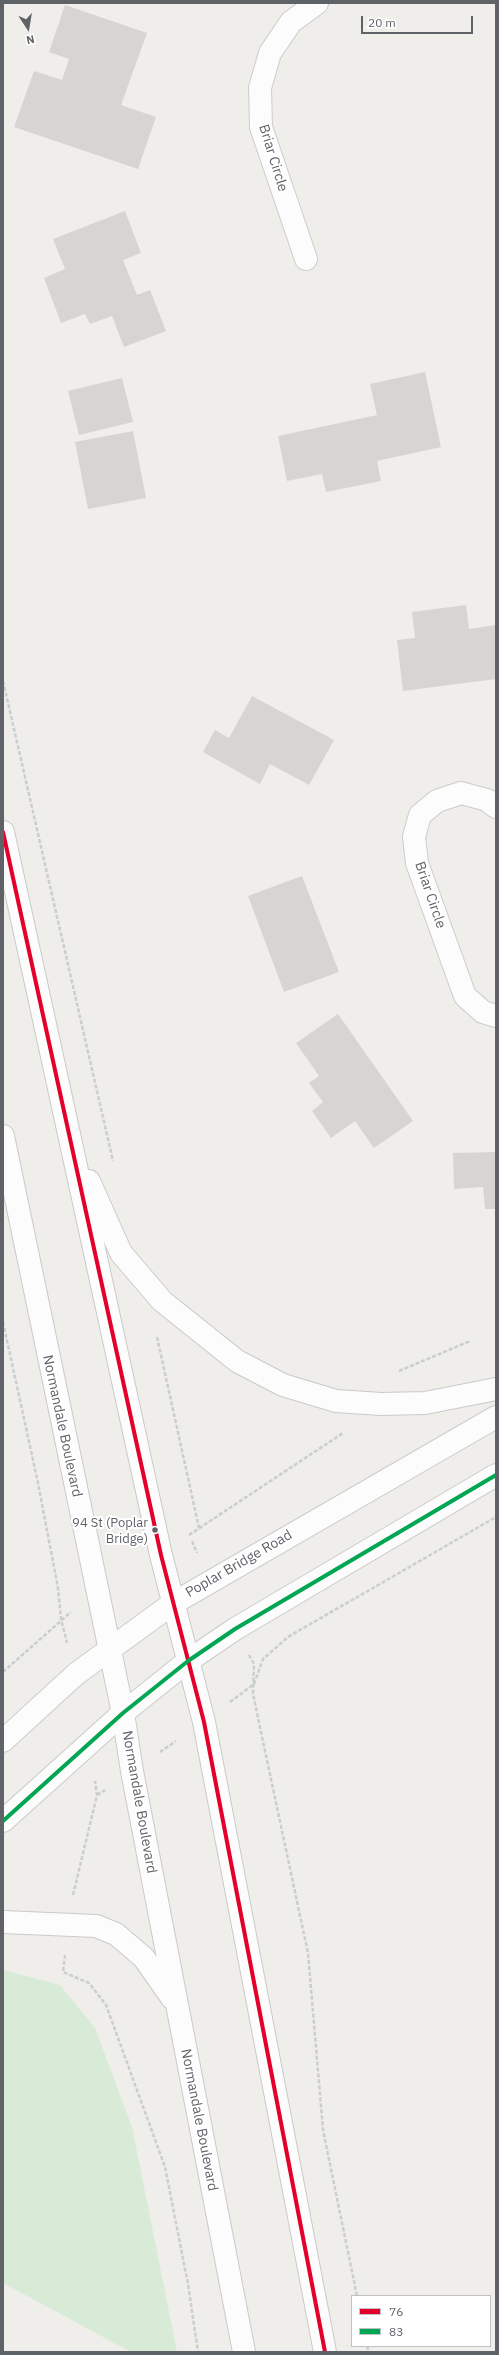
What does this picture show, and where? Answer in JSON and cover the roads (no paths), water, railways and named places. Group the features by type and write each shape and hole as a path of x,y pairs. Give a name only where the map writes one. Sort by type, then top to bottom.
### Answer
{"main road":[{"name":"Briar Circle","path":"306,258 261,127 260,88 270,53 291,22 317,3"},
{"name":"Briar Circle","path":"496,807 487,800 461,793 437,801 420,814 414,837 417,863 465,996 483,1012 496,1016"},
{"path":"3,832 172,1604 204,1722 325,2352"},
{"name":"Normandale Boulevard","path":"3,1136 96,1593 123,1713 132,1772 244,2352"},
{"path":"70,1136 121,1253 157,1296 200,1333 237,1361 283,1385 336,1401 367,1404 425,1403 496,1389"},
{"name":"Poplar Bridge Road","path":"3,1741 76,1674 108,1649 172,1604 496,1417"},
{"path":"3,1821 123,1713 188,1662 235,1629 496,1476"},
{"path":"3,1922 96,1926 116,1934 144,1958 176,2003"}],"place":[{"name":"94 St (Poplar Bridge)","path":"155,1530"}]}
